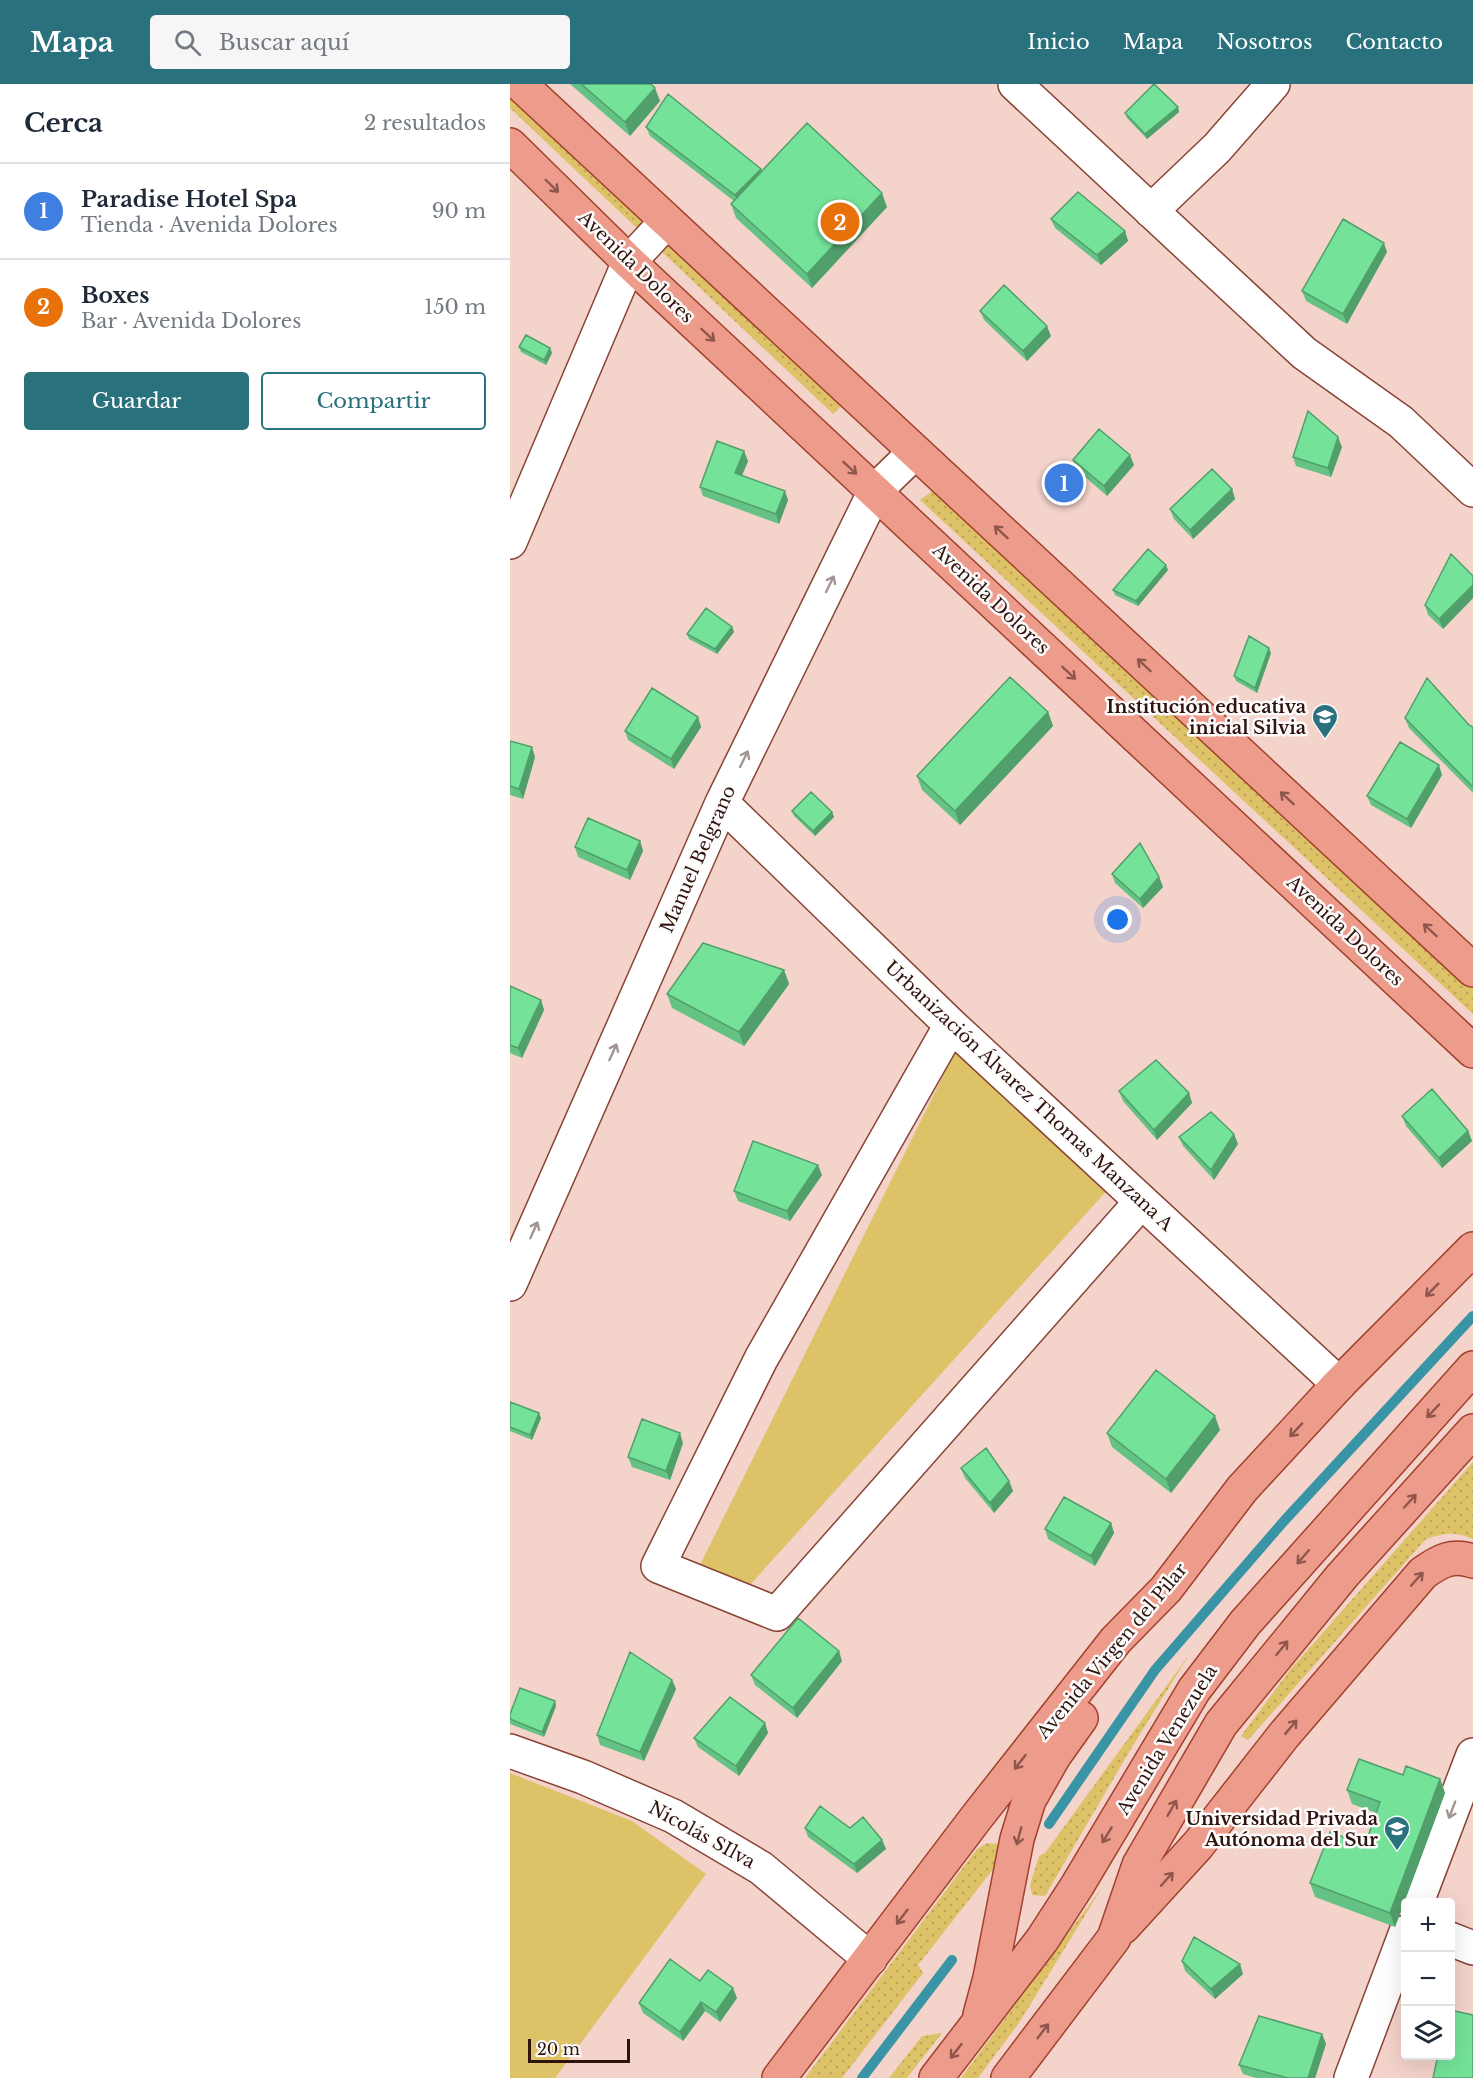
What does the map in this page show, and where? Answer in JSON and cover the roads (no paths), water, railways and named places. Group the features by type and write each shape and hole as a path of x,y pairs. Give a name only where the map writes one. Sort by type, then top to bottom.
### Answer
{"main road":[{"path":"519,84 1473,970"},
{"name":"Avenida Dolores","path":"510,145 629,262 1473,1052"},
{"name":"Avenida Virgen del Pilar","path":"779,2078 976,1818 1116,1640 1166,1589 1242,1489 1339,1384 1473,1249"},
{"name":"Avenida Venezuela","path":"936,2078 1012,1982 1077,1886 1194,1690 1253,1614 1473,1368"},
{"name":"Avenida Venezuela","path":"1008,2078 1114,1938 1138,1865 1221,1724 1314,1609 1473,1431"},
{"path":"1114,1938 1198,1845 1284,1735 1423,1573 1442,1559 1462,1558 1473,1561"},
{"path":"977,2024 990,1978 1017,1839 1029,1800 1054,1756 1126,1656 1166,1589"}],"street":[{"path":"1015,84 1304,353 1401,422 1473,490"},
{"path":"1150,211 1217,148 1273,84"},
{"path":"510,542 629,262 667,221"},
{"name":"Manuel Belgrano","path":"510,1284 722,803 875,491 915,452"},
{"name":"Urbanización Álvarez Thomas Manzana A","path":"722,803 951,1025 1339,1384"},
{"path":"951,1025 761,1359 658,1566 777,1614 1141,1202"},
{"name":"Nicolás SIlva","path":"510,1751 583,1777 673,1816 761,1868 870,1959"},
{"path":"1419,1898 1473,1755"},
{"path":"1455,1941 1473,1948"},
{"path":"1351,2078 1401,1945"}],"waterway":[{"path":"1049,1824 1155,1670 1284,1521 1473,1316"},
{"path":"862,2078 952,1960"}],"place":[{"name":"Boxes","path":"840,222"},
{"name":"Paradise Hotel Spa","path":"1064,483"},
{"name":"Institución educativa inicial Silvia","path":"1325,740"},
{"name":"Universidad Privada Autónoma del Sur","path":"1397,1852"}]}
